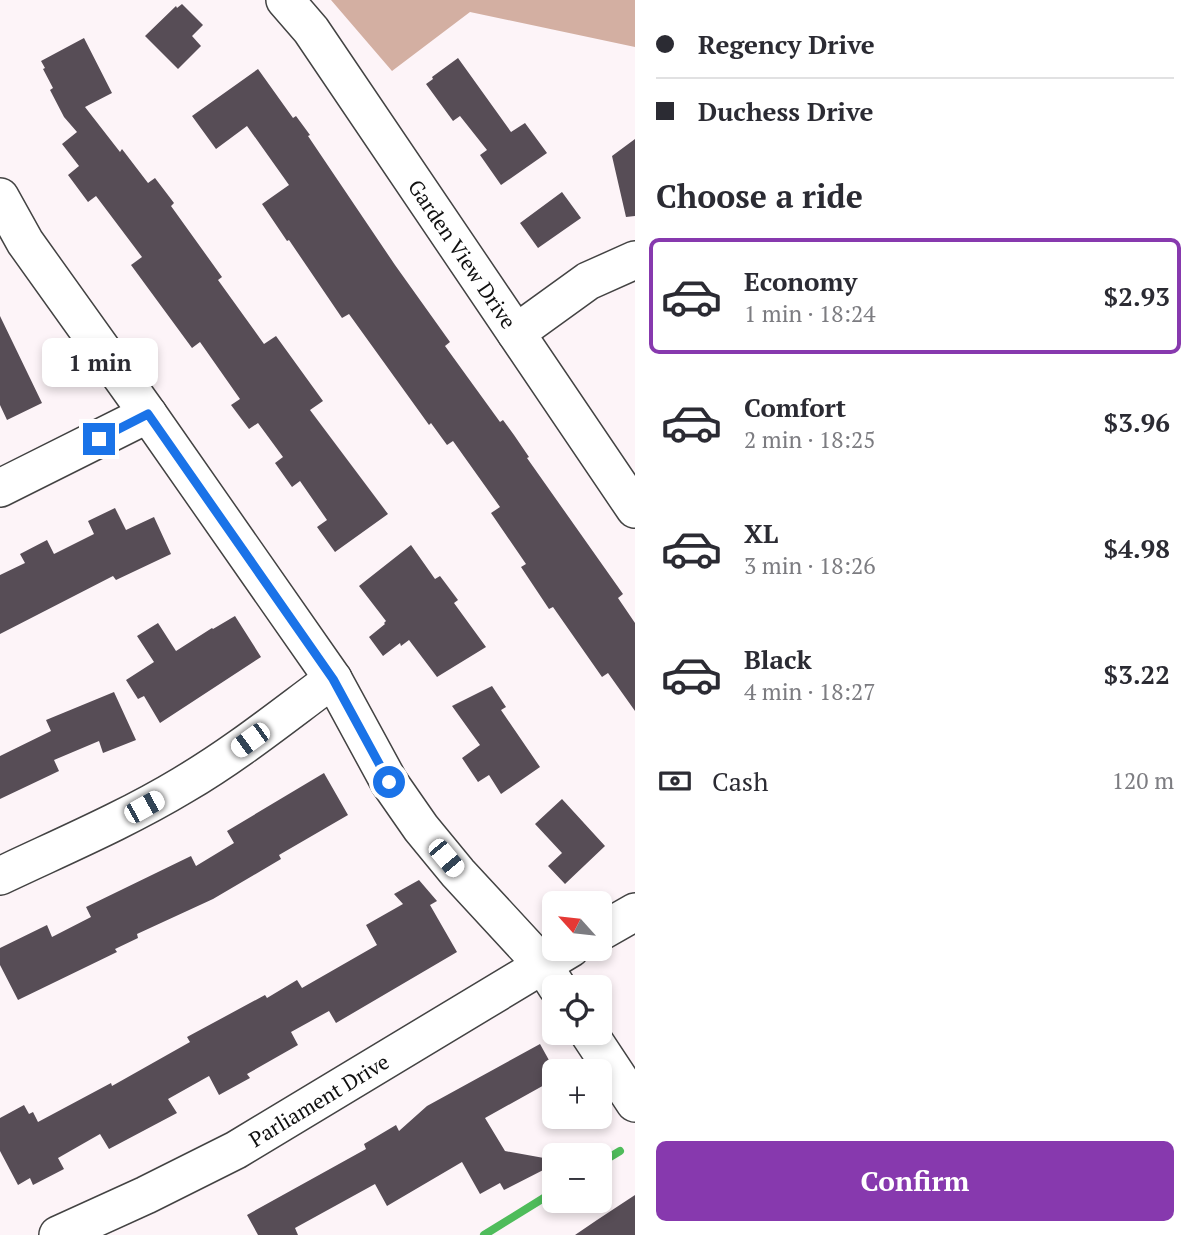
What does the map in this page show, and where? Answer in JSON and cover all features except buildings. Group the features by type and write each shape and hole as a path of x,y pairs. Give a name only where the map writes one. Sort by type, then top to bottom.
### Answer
{"street":[{"name":"Garden View Drive","path":"285,0 311,30 635,509"},
{"path":"0,197 25,242 333,679 389,782 421,828 458,873 557,967"},
{"path":"516,333 588,281 635,260"},
{"path":"0,488 148,414"},
{"path":"0,876 184,785 333,679"},
{"path":"612,925 635,912"},
{"name":"Parliament Drive","path":"58,1235 236,1150 557,967"},
{"path":"597,1045 635,1103"}],"shaded area":[{"path":"331,0 635,0 635,47 470,12 392,71"}],"waterway":[{"path":"612,1156 620,1151"},
{"path":"484,1235 542,1199"}],"route":[{"path":"99,439 148,414 333,679 389,782"}]}
